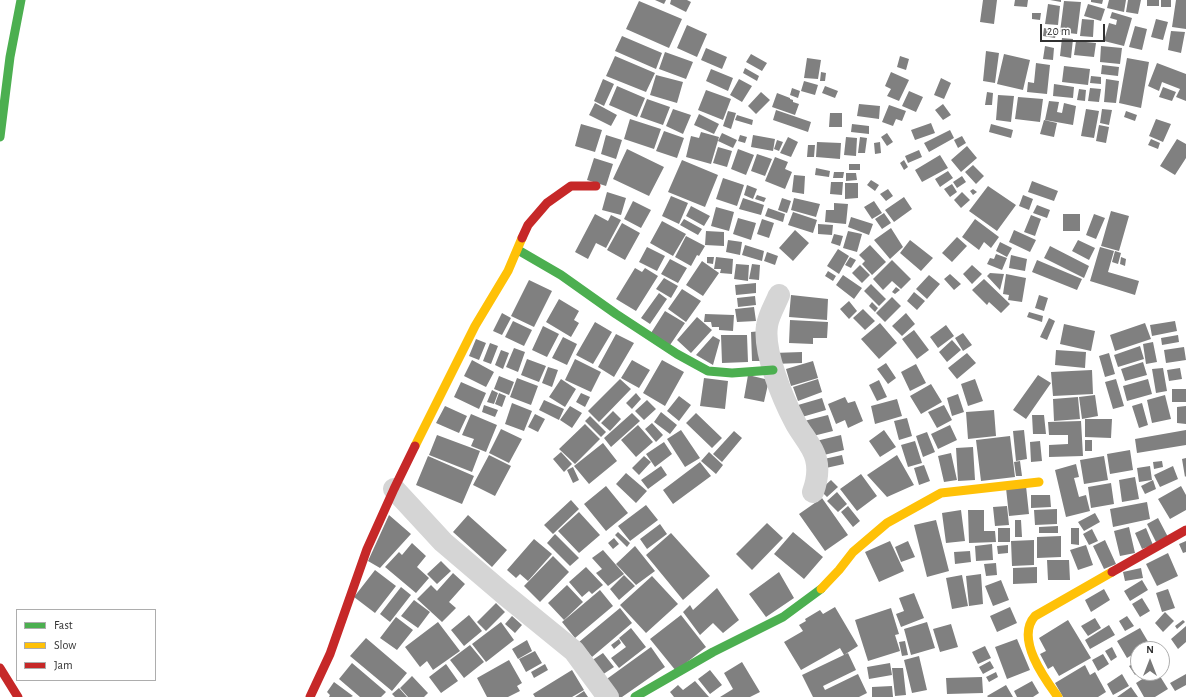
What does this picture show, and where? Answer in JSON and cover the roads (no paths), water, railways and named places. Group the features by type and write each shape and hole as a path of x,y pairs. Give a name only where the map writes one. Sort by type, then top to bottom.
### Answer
{"street":[{"path":"0,137 10,57 21,0"},
{"path":"310,697 330,654 367,549 394,489 475,326 508,271 528,226 547,202 572,186 596,186"},
{"path":"518,250 561,275 616,314 677,354 708,371 732,373 773,370"},
{"path":"779,295 767,325 766,338 773,370 795,422 815,457 818,469 817,480 813,492"},
{"path":"635,697 713,652 783,617 822,588 839,570 852,552 888,523 941,493 1039,482"},
{"path":"394,489 444,542 574,651 608,697"},
{"path":"1058,697 1044,678 1029,644 1027,636 1028,625 1035,616 1186,530"},
{"path":"0,668 18,697"}]}
